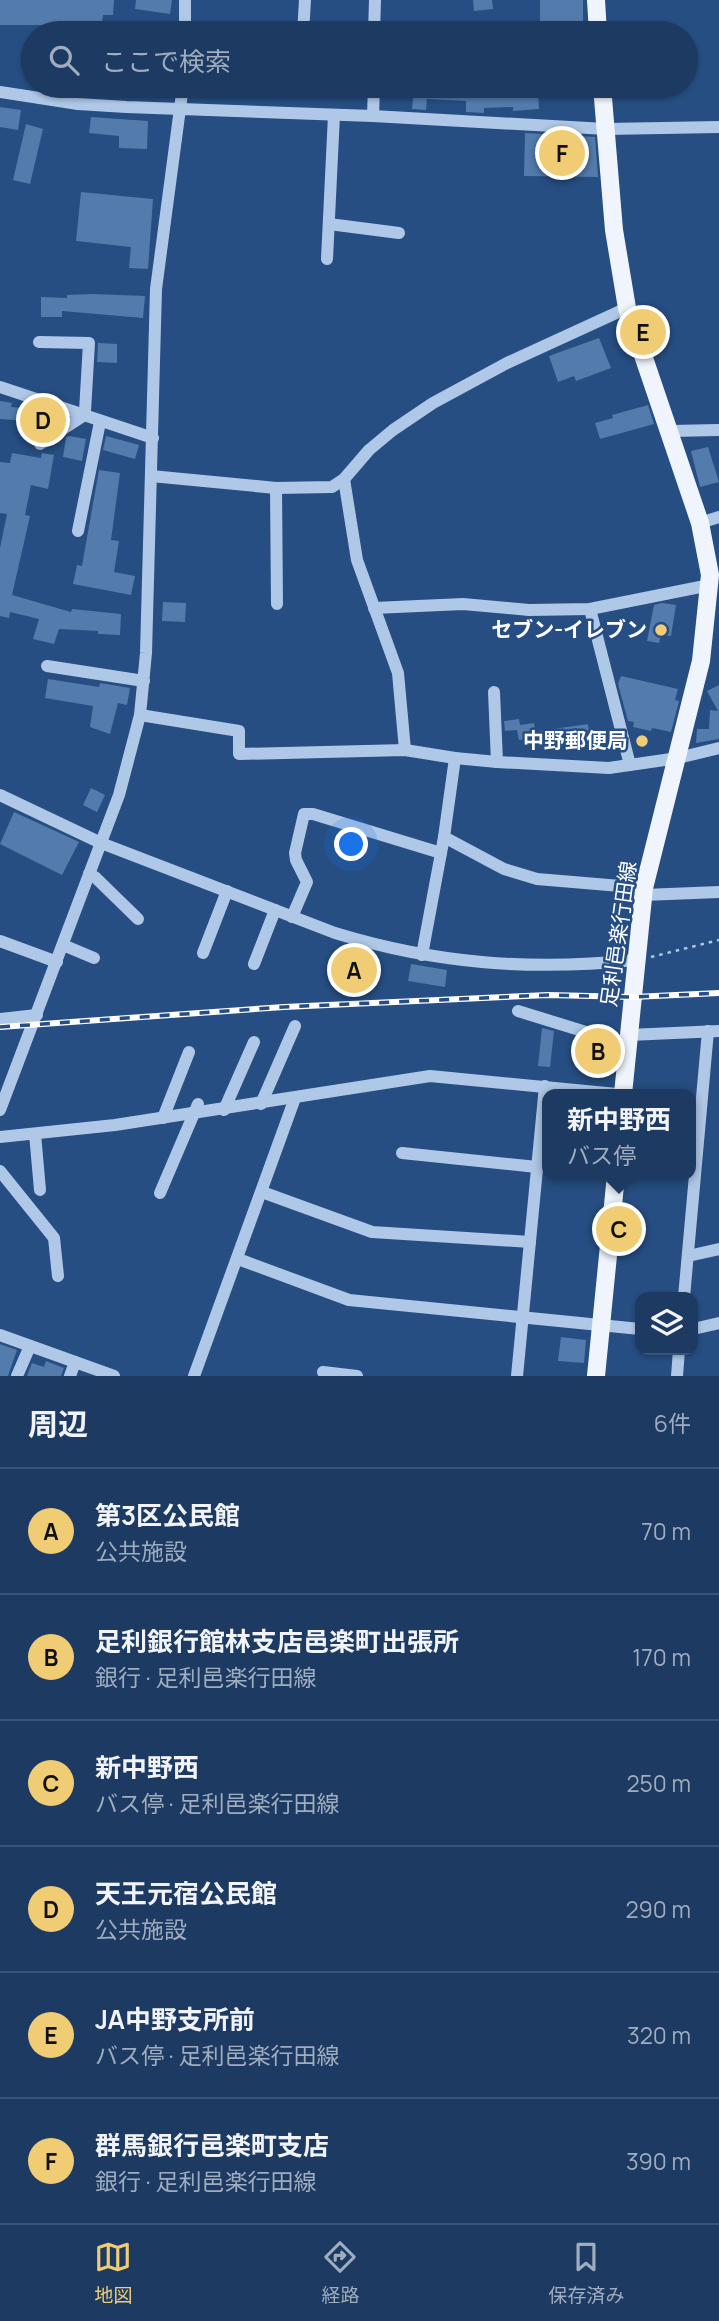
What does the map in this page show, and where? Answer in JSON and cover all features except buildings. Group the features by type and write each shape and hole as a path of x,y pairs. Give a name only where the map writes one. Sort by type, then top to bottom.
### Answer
{"main road":[{"path":"596,0 597,21"},
{"name":"足利邑楽行田線","path":"604,98 614,230 627,308 700,523 713,583 701,661 644,891 640,959 623,1089"},
{"path":"596,1376 615,1180"}],"street":[{"path":"185,0 186,21"},
{"path":"304,21 305,0"},
{"path":"374,0 374,21"},
{"path":"0,92 21,95"},
{"path":"40,98 86,105 606,129 719,127"},
{"path":"0,1110 125,777 139,715 144,681 156,289 182,98"},
{"path":"373,117 374,98"},
{"path":"327,259 334,115"},
{"path":"329,224 399,233"},
{"path":"151,476 276,488 332,487 344,479 369,450 393,429 433,403 507,363 627,308"},
{"path":"39,342 89,343 87,404 83,416 40,444"},
{"path":"0,387 153,438"},
{"path":"78,531 100,422"},
{"path":"670,431 719,430"},
{"path":"344,479 358,560 398,673 405,750"},
{"path":"276,488 277,604"},
{"path":"700,523 719,517"},
{"path":"374,608 463,604 529,610 590,610 713,583"},
{"path":"590,610 630,765"},
{"path":"47,666 144,681"},
{"path":"494,692 497,762"},
{"path":"139,715 239,731 239,754 405,750 497,762 596,768 678,758 719,748"},
{"path":"422,955 444,838 455,758"},
{"path":"0,795 101,843 292,917 369,943 468,963 534,967 640,959"},
{"path":"292,917 307,882 295,853 304,814 313,814 441,853"},
{"path":"444,838 504,869 537,879 644,891 719,891"},
{"path":"89,874 138,919"},
{"path":"203,953 227,891"},
{"path":"254,964 275,910"},
{"path":"0,941 57,962"},
{"path":"63,946 94,958"},
{"path":"518,1011 628,1040 713,1031 684,1292"},
{"path":"0,1018 37,1015"},
{"path":"261,1104 295,1026"},
{"path":"224,1110 254,1042"},
{"path":"163,1118 189,1052"},
{"path":"0,1137 163,1118 195,1109 224,1110 430,1076 572,1089"},
{"path":"194,1376 295,1098"},
{"path":"160,1193 195,1109"},
{"path":"517,1376 542,1116"},
{"path":"34,1134 40,1191"},
{"path":"402,1153 537,1167"},
{"path":"0,1171 54,1238 58,1276"},
{"path":"262,1192 372,1232 530,1242"},
{"path":"688,1256 719,1249"},
{"path":"238,1259 349,1300 635,1329"},
{"path":"698,1328 719,1323"},
{"path":"0,1335 114,1376"},
{"path":"17,1376 30,1346"},
{"path":"677,1376 679,1355"},
{"path":"70,1376 75,1362"},
{"path":"323,1372 357,1376"}],"path":[{"path":"640,959 719,940"}],"railway":[{"path":"0,1027 284,1007 548,995 633,997 719,993"}],"place":[{"name":"群馬銀行邑楽町支店","path":"562,153"},
{"name":"JA中野支所前","path":"643,332"},
{"name":"天王元宿公民館","path":"43,420"},
{"name":"セブン-イレブン","path":"661,630"},
{"name":"中野郵便局","path":"642,741"},
{"name":"第3区公民館","path":"354,970"},
{"name":"足利銀行館林支店邑楽町出張所","path":"598,1051"},
{"name":"新中野西","path":"619,1229"}]}
